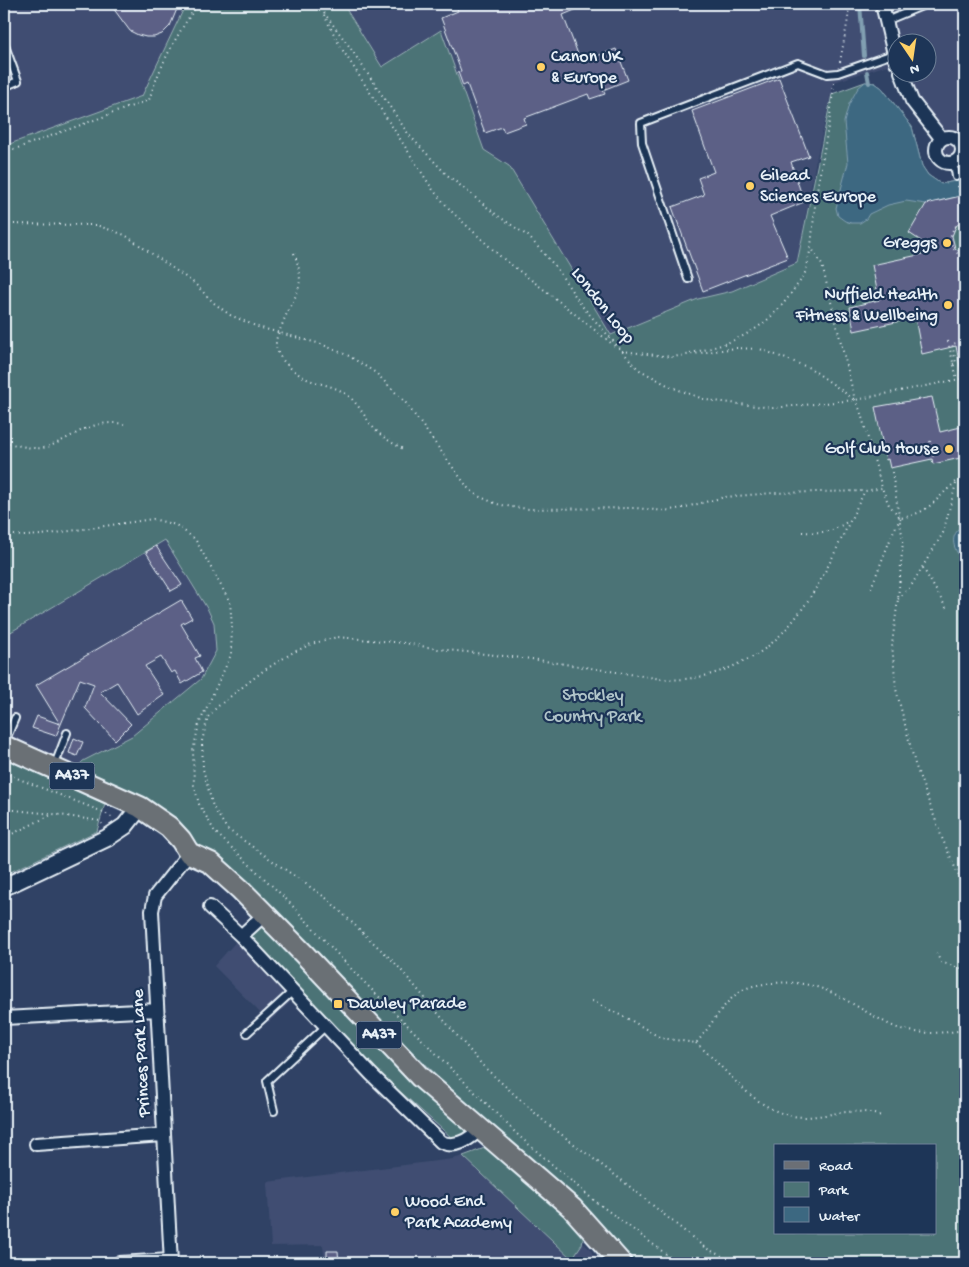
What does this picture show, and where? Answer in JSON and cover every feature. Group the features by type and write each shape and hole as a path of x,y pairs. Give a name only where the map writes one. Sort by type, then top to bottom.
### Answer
{"main road":[{"name":"A437","path":"4,746 140,807 174,831 189,853 217,868 440,1095 572,1208 621,1263"}],"street":[{"path":"882,4 889,32"},
{"path":"905,82 912,101 941,138"},
{"path":"950,136 963,143 960,156 954,162 941,161 936,154 936,146 941,138 950,136"},
{"path":"4,887 107,838 125,826 140,807"},
{"name":"Princes Park Lane","path":"171,1262 152,911 153,900 158,890 189,853"},
{"path":"210,907 242,936 371,1074 441,1142 458,1144 472,1136 480,1128"},
{"path":"242,936 264,914"},
{"path":"4,1018 157,1010"},
{"path":"36,1144 163,1135"},
{"path":"119,1263 171,1262"}],"lane":[{"path":"886,21 927,4"},
{"path":"4,43 18,82 4,87"},
{"path":"688,279 642,143 641,123 798,63 827,74 838,73 886,60"},
{"path":"950,163 956,177"},
{"path":"4,746 15,718"},
{"path":"54,768 67,733"},
{"path":"247,1033 293,991"},
{"path":"274,1111 267,1080 326,1025"}],"path":[{"path":"4,153 149,100 156,77 180,28 198,4"},
{"path":"318,4 346,54 434,190 453,213 501,258 551,295 584,324 621,351 672,356 736,348 760,348 810,368 855,400"},
{"path":"672,356 714,348 744,336 761,326 780,308 805,273 811,247 816,196 834,82 838,73 849,4"},
{"name":"London Loop","path":"321,9 349,46 409,135 446,174 498,216 528,236 555,266 582,306 638,369 671,387 706,400 773,408 855,400 965,378"},
{"path":"4,224 96,225 125,235 194,283 214,303 230,315 258,326 321,344 350,356 376,373 405,402 438,450 468,488 478,496 497,504 529,509 636,508 665,511 725,497 773,493 865,491 882,488"},
{"path":"956,226 951,233 952,245 958,254 965,258"},
{"path":"811,247 822,265 855,400 860,410 882,488 889,505 901,518"},
{"path":"294,253 300,271 301,284 278,332 276,341 277,351 289,366 308,380 330,386 349,396 360,406 374,428 403,449"},
{"path":"953,364 956,363 952,344 965,341"},
{"path":"948,342 958,379 965,382"},
{"path":"4,442 25,447 42,448 60,442 89,427 109,423 124,424"},
{"path":"930,441 934,459"},
{"path":"892,472 901,518 903,541 892,644 896,689 915,764 942,838 965,890"},
{"path":"872,588 894,530 901,518 928,508 957,480 965,477"},
{"path":"898,599 911,586 943,534 957,480"},
{"path":"735,1263 704,1247 624,1182 544,1122 484,1068 395,963 326,898 227,829 213,807 210,798 203,769 202,741 208,717 217,707 243,686 292,653 311,644 337,637 405,643 438,649 532,659 680,680 697,678 722,671 756,655 785,630 805,605 828,565 865,491"},
{"path":"4,534 42,535 153,519 176,525 195,539 230,602 232,626 231,656 199,724 193,751 194,785 199,804 215,832 285,898 365,984 519,1136 591,1198 678,1263"},
{"path":"802,532 834,530 849,520"},
{"path":"923,567 948,611"},
{"path":"4,773 103,812 125,826"},
{"path":"4,809 100,821 107,838"},
{"path":"4,838 53,814"},
{"path":"936,954 941,962 965,970"},
{"path":"696,1043 738,993 747,988 764,984 785,982 807,984 825,989 900,1029 934,1033 965,1030"},
{"path":"592,1001 632,1021 654,1035 671,1040 696,1043 725,1072 769,1109 774,1111 790,1116 802,1117 857,1110 868,1111 881,1116"}],"shaded area":[{"path":"4,4 186,4 143,96 4,146"},
{"path":"343,4 965,4 965,161 953,168 945,167 939,162 935,156 934,143 940,136 906,82 936,82 936,32 886,32 886,66 834,82 815,165 797,263 732,291 698,299 611,335 509,166 484,150 441,31 382,67"},
{"path":"165,540 214,623 216,651 201,679 132,737 83,761 70,775 4,746 4,636"},
{"path":"241,936 299,994 269,1022 214,966"},
{"name":"Wood End Park Academy","path":"463,1156 572,1259 582,1242 591,1250 595,1263 325,1263 323,1245 271,1246 267,1182 453,1159"}],"green space":[{"name":"Stockley Country Park","path":"186,4 343,4 382,67 441,30 484,150 509,166 611,335 698,299 732,291 797,263 832,94 865,82 875,83 882,88 912,127 922,166 928,175 941,184 965,179 965,1263 621,1263 235,872 157,818 70,775 83,761 132,736 201,679 216,651 214,623 165,540 4,636 4,146 142,96"},
{"path":"4,758 105,804 97,831 4,875"},
{"path":"264,915 469,1127 460,1136 452,1138 326,1025 241,936"},
{"path":"490,1146 546,1192 584,1234 582,1244 572,1259 463,1156"}],"water":[{"path":"865,82 875,83 882,88 912,127 922,166 928,175 941,184 965,179 965,195 926,204 906,201 888,205 869,214 860,223 851,223 838,216 836,208 848,163 844,122 849,104 858,88"},
{"path":"965,525 965,542 963,546 965,563 955,548 954,538 955,533"}],"building":[{"path":"110,4 179,4 170,26 162,34 146,37 130,31"},
{"name":"Canon UK & Europe","path":"469,4 589,4 563,15 581,62 616,49 628,80 603,90 605,94 590,99 588,94 524,118 526,124 504,132 502,127 485,133 467,84 463,86 458,72 461,71 441,18 458,11 457,8"},
{"name":"Gilead Sciences Europe","path":"779,78 809,156 791,162 804,202 770,216 788,258 703,291 672,207 704,195 698,178 714,172 692,111"},
{"path":"965,195 965,219 956,226 952,236 955,248 965,256 965,372 961,372 956,346 922,354 915,318 854,331 850,307 879,300 872,265 923,254 921,241 909,233 926,204"},
{"path":"932,397 940,432 965,426 965,457 933,464 932,459 890,468 888,459 886,460 875,407"},
{"path":"156,546 182,585 171,591 146,552"},
{"path":"181,600 192,618 181,624 200,656 195,658 202,672 182,684 175,671 171,673 161,657 145,666 164,695 137,714 117,682 100,692 131,724 115,740 85,708 94,684 80,679 56,736 32,728 37,716 60,724 36,685"},
{"path":"74,738 83,742 77,756 69,753"},
{"path":"327,1251 338,1251 339,1263 327,1263"}],"waterway":[{"path":"860,4 864,56"},
{"path":"867,72 869,83"}],"place":[{"name":"Canon UK & Europe","path":"541,67"},
{"name":"Gilead Sciences Europe","path":"750,186"},
{"name":"Greggs","path":"947,243"},
{"name":"Nuffield Health Fitness & Wellbeing","path":"948,305"},
{"name":"Golf Club House","path":"949,449"},
{"name":"Dawley Parade","path":"338,1004"},
{"name":"Wood End Park Academy","path":"395,1212"}]}
